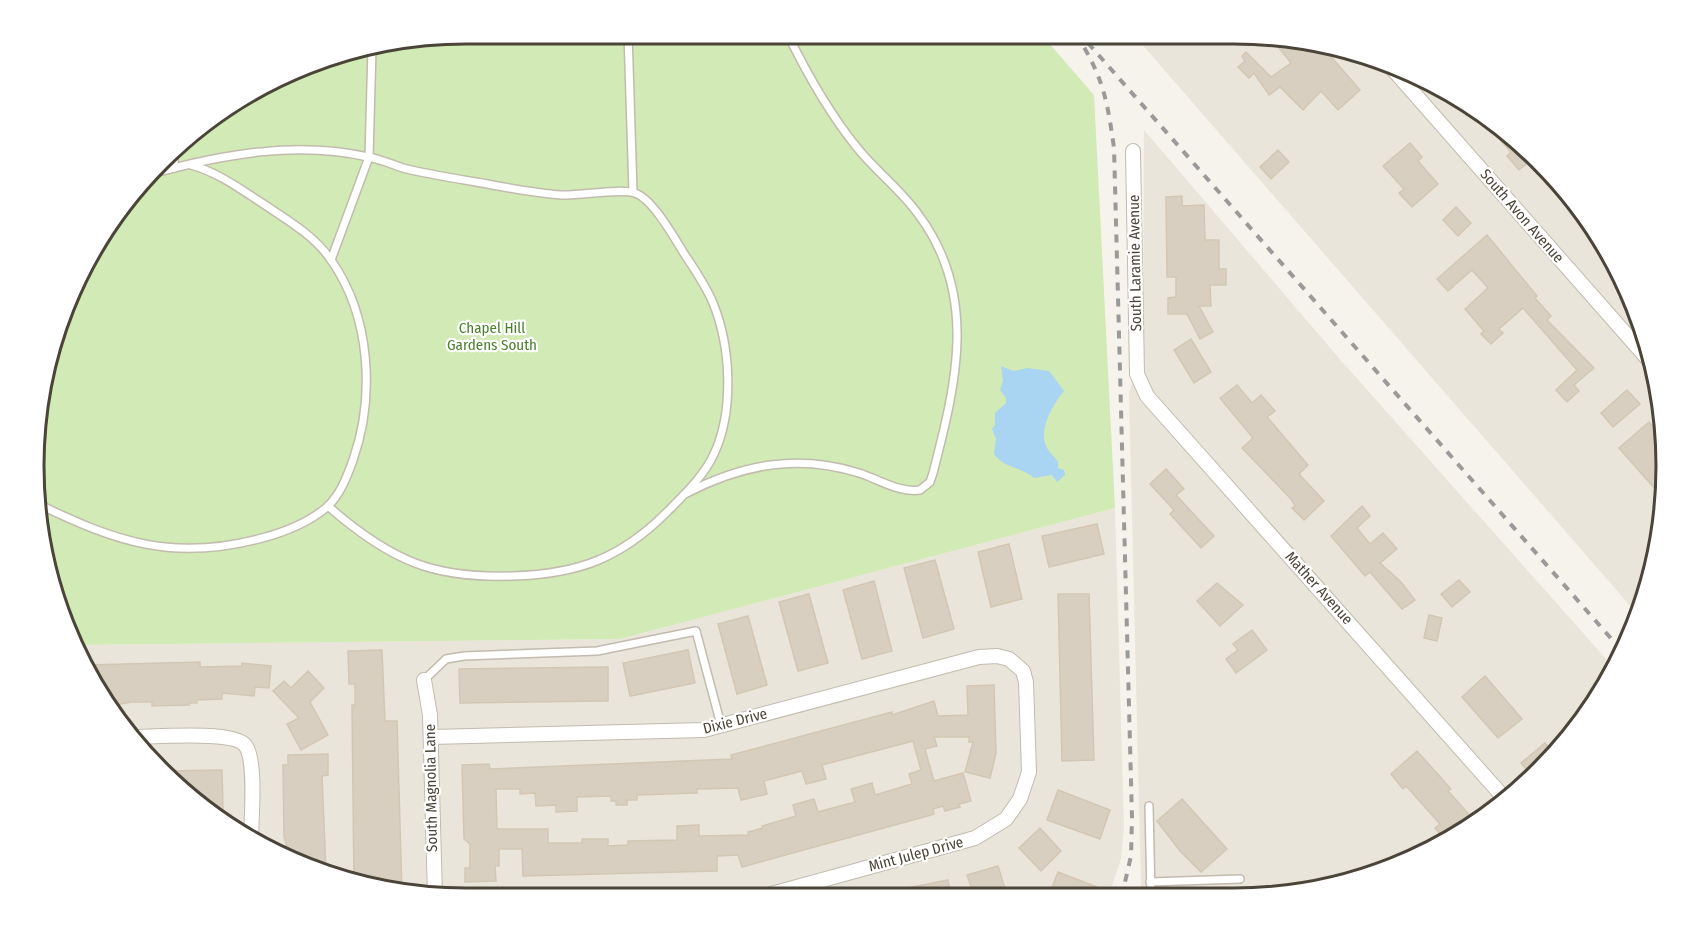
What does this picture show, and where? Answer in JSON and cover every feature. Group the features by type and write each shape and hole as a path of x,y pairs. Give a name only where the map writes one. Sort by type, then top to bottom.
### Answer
{"street":[{"name":"South Avon Avenue","path":"1410,82 1640,350"},
{"name":"South Laramie Avenue","path":"1133,151 1137,374"},
{"name":"Mather Avenue","path":"1137,374 1147,396 1500,793"},
{"name":"Dixie Drive","path":"431,737 692,731 979,657 997,656 1016,664 1026,682 1029,772 1020,799 996,827"},
{"name":"South Magnolia Lane","path":"424,680 431,737 435,887"},
{"path":"143,737 219,737 237,739 244,743 250,758 252,830"},
{"name":"Mint Julep Drive","path":"793,888 975,838 996,827"}],"lane":[{"path":"628,44 633,192"},
{"path":"685,494 715,479 744,470 798,461 858,472 906,490 920,490 930,482 953,398 957,333 954,297 942,259 918,214 860,151 840,125 818,92 793,44"},
{"path":"331,260 369,157 372,54"},
{"path":"163,171 264,150 286,149 369,157 405,168 533,191 583,195 633,192 644,198 655,212 690,263 712,302 722,335 726,376 724,419 712,457 685,494 648,531 621,551 585,566 515,576 454,572 415,563 380,544 328,506"},
{"path":"174,160 174,168"},
{"path":"46,507 93,528 137,543 178,550 201,550 247,542 291,529 328,506 343,485 358,446 368,385 357,317 331,260 317,244 279,214 216,174 188,164"},
{"path":"424,680 446,659 464,656 597,651 696,631 721,725"},
{"path":"1149,806 1150,888"},
{"path":"1150,882 1240,879"}],"shaded area":[{"path":"1142,44 1262,44 1317,52 1370,66 1421,87 1469,115 1513,148 1552,187 1585,231 1613,279 1634,330 1648,383 1656,438 1656,493 1648,548 1632,607"},
{"path":"1144,130 1338,357 1608,661 1585,700 1552,744 1513,783 1446,831 1396,855 1344,873 1262,887 1139,888 1141,884 1129,393 1143,348"},
{"path":"1115,508 1124,827 1121,859 1111,888 466,888 410,884 356,873 304,855 254,831 187,783 148,744 131,722 100,676 84,645 620,639"}],"green space":[{"name":"Chapel Hill Gardens South","path":"438,44 1050,44 1094,95 1115,508 620,639 84,645 66,601 52,548 44,493 44,438 52,383 66,330 87,279 115,231 148,187 167,167 187,148 231,115 254,100 304,76 356,58 383,52"}],"water":[{"path":"1001,366 1013,371 1028,368 1049,371 1064,391 1052,409 1044,432 1047,448 1058,462 1058,468 1064,470 1065,475 1057,482 1052,475 1034,478 998,459 994,454 996,439 992,429 995,425 995,413 1006,403 1006,398 1000,390 1003,381"}],"building":[{"path":"1277,46 1329,55 1360,90 1338,110 1321,91 1303,110 1280,87 1269,95 1254,73 1249,78 1238,67 1245,61 1242,56 1246,52 1271,77 1291,63"},
{"path":"1495,134 1528,162 1519,170 1507,156 1511,152"},
{"path":"1410,143 1422,157 1418,161 1438,184 1412,207 1399,193 1404,189 1383,166"},
{"path":"1278,150 1289,162 1271,179 1260,167"},
{"path":"1182,196 1182,206 1204,205 1205,240 1219,240 1219,269 1226,269 1226,285 1210,285 1211,306 1199,306 1213,332 1200,339 1187,314 1168,314 1168,298 1176,297 1176,277 1167,277 1166,197"},
{"path":"1456,207 1471,223 1458,236 1443,220"},
{"path":"1487,235 1537,296 1535,298 1551,316 1547,320 1594,368 1574,385 1579,391 1567,402 1556,390 1577,370 1523,308 1499,329 1503,333 1491,344 1481,334 1484,331 1465,309 1488,288 1472,270 1448,291 1437,279"},
{"path":"1191,339 1211,372 1194,383 1174,350"},
{"path":"1237,385 1252,403 1261,395 1275,411 1267,417 1308,465 1299,474 1324,501 1304,520 1292,508 1295,506 1291,499 1242,448 1253,438 1220,398"},
{"path":"1627,390 1640,404 1613,427 1601,413"},
{"path":"1649,422 1655,429 1656,490 1619,448"},
{"path":"1166,469 1184,489 1176,495 1214,536 1201,548 1170,514 1174,510 1150,484"},
{"path":"1362,506 1370,516 1357,528 1370,544 1383,533 1397,549 1380,563 1401,582 1415,600 1402,609 1370,572 1365,576 1331,536"},
{"path":"1097,524 1104,554 1049,567 1042,536"},
{"path":"1009,544 1022,599 991,607 978,552"},
{"path":"935,560 954,629 923,638 904,568"},
{"path":"1459,580 1470,592 1452,607 1441,594"},
{"path":"874,581 892,651 862,659 843,590"},
{"path":"1217,583 1243,605 1220,626 1197,601"},
{"path":"809,594 828,663 798,671 779,602"},
{"path":"1058,594 1089,594 1094,760 1062,761"},
{"path":"1429,615 1442,618 1437,641 1424,638"},
{"path":"748,616 767,685 737,694 718,624"},
{"path":"1252,630 1267,650 1236,673 1226,659 1238,650 1233,644"},
{"path":"382,650 385,721 397,721 402,882 354,872 352,705 355,705 355,684 349,684 348,651"},
{"path":"688,650 695,683 630,696 623,663"},
{"path":"200,662 200,667 242,666 242,663 271,666 269,688 255,687 254,696 222,693 222,699 197,700 197,703 189,703 189,705 152,706 152,702 118,705 94,665"},
{"path":"608,667 608,701 460,703 459,669"},
{"path":"308,671 324,688 310,702 328,735 301,750 287,724 299,718 273,691 284,681 291,688"},
{"path":"1485,676 1522,719 1498,738 1462,697"},
{"path":"994,685 996,753 990,778 965,772 973,742 969,742 969,737 934,737 937,746 925,749 934,781 963,773 971,801 959,804 960,807 945,811 943,806 933,809 934,814 931,815 742,867 738,855 717,856 717,871 523,876 522,849 499,849 499,866 495,866 496,881 465,882 465,868 470,868 470,844 464,839 462,765 489,764 490,769 732,759 731,755 892,712 892,715 934,701 938,716 968,715 967,686","holes":["913,741 921,770 909,774 912,784 875,795 872,783 851,789 855,802 818,812 814,799 793,805 796,816 762,826 763,828 748,832 749,835 699,836 699,825 677,826 677,840 628,841 628,845 608,846 608,839 582,839 582,843 548,843 548,829 497,829 496,789 520,789 520,794 535,793 536,806 556,805 556,812 577,811 577,797 611,796 611,801 616,801 616,805 627,805 627,800 637,800 637,795 697,793 697,789 738,788 741,800 767,794 764,781 802,771 806,784 826,779 822,765"]},
{"path":"1545,743 1549,747 1527,770 1521,763"},
{"path":"1417,751 1451,789 1448,791 1470,815 1440,834 1435,828 1440,824 1406,786 1403,789 1391,774"},
{"path":"328,754 328,775 322,776 326,863 287,847 284,836 283,765 288,765 288,755"},
{"path":"222,770 223,810 187,783 174,771"},
{"path":"1058,790 1110,810 1100,839 1047,820"},
{"path":"1182,799 1227,849 1201,872 1180,851 1157,821"},
{"path":"1040,828 1061,851 1041,871 1019,848"},
{"path":"998,866 1005,888 972,888 967,875"},
{"path":"1058,872 1099,888 1052,888"},
{"path":"948,880 950,888 907,888"}],"railway":[{"path":"1082,44 1103,88 1114,148 1132,818 1131,856 1124,888"},
{"path":"1089,44 1616,644"}]}
